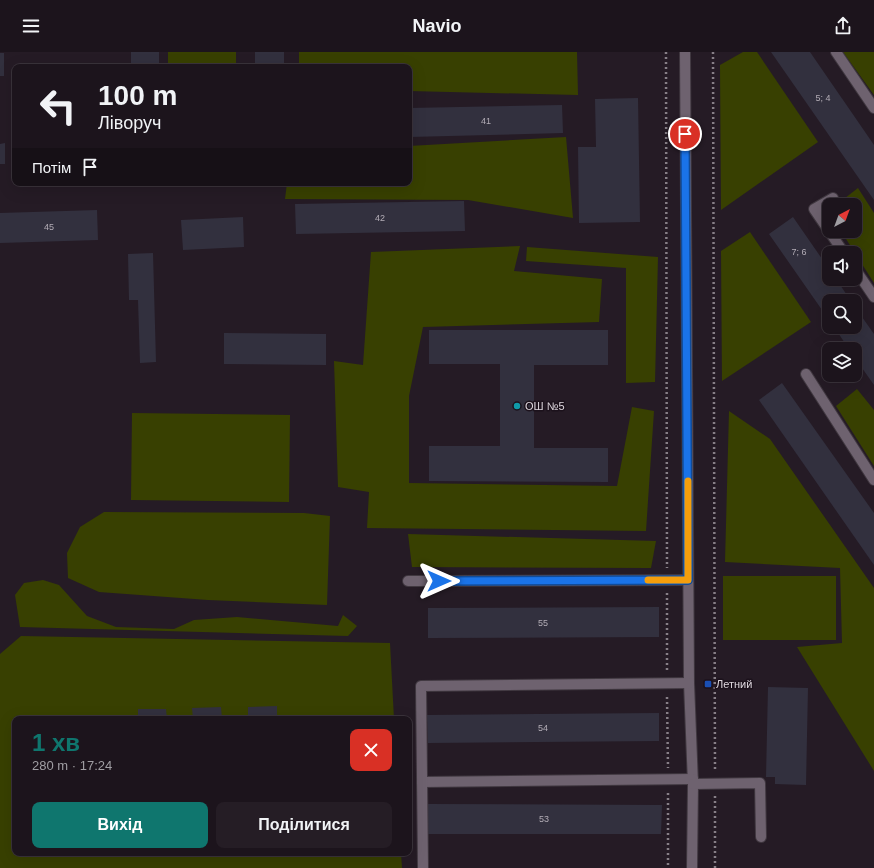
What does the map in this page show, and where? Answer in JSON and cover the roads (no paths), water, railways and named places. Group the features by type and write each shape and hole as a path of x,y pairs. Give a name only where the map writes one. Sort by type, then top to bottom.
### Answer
{"street":[{"path":"685,52 689,683 693,781 692,868"},
{"path":"836,52 874,108"},
{"path":"822,204 814,209 822,221"},
{"path":"862,279 874,297"},
{"path":"806,374 874,480"},
{"path":"408,581 688,580"},
{"path":"423,868 421,686 689,683"},
{"path":"422,782 668,779 715,783 760,783 761,837"}],"place":[{"name":"ОШ №5","path":"517,406"},
{"name":"Летний","path":"708,684"}]}
